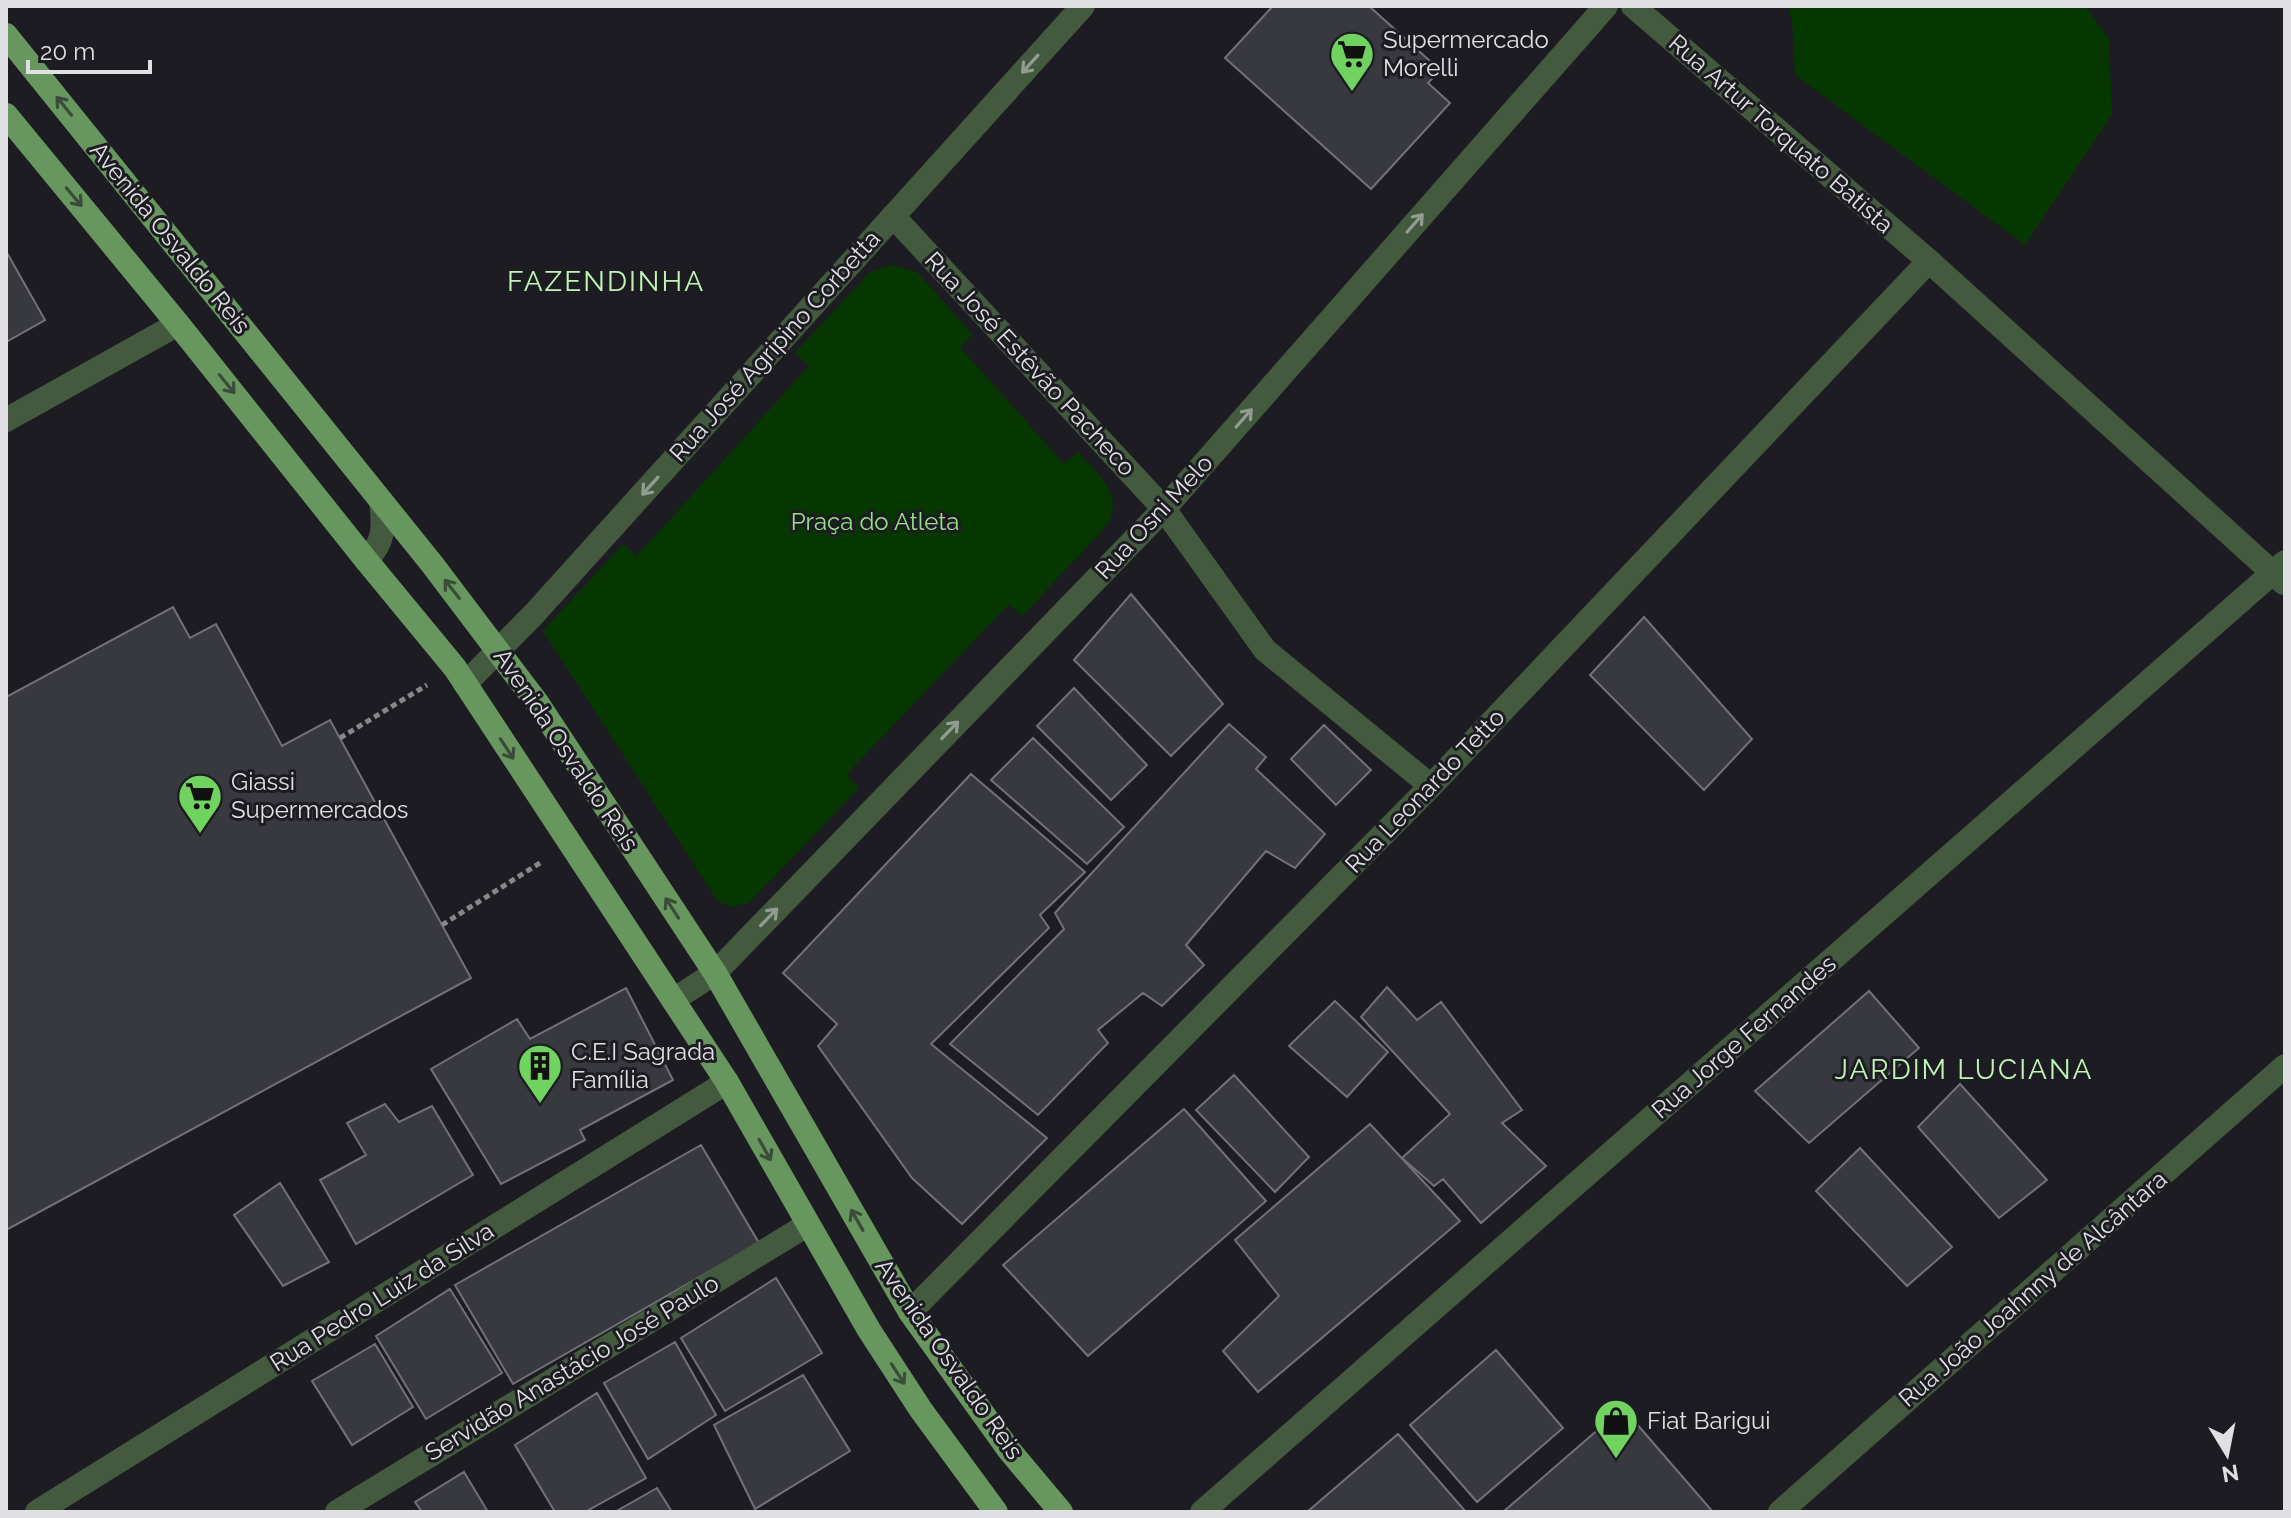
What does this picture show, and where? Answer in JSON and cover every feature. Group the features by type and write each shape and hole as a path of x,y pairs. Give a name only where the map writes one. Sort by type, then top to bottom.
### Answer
{"main road":[{"name":"Avenida Osvaldo Reis","path":"6,35 381,501 538,704 715,973 910,1312 1009,1450 1061,1512"},
{"name":"Avenida Osvaldo Reis","path":"6,115 460,676 727,1082 869,1330 921,1410 996,1512"}],"street":[{"name":"Rua José Agripino Corbetta","path":"460,676 500,651 1083,6"},
{"name":"Rua Osni Melo","path":"673,1000 715,973 1164,509 1606,6"},
{"name":"Rua Artur Torquato Batista","path":"1633,6 1929,261 2281,573"},
{"name":"Rua José Estêvão Pacheco","path":"893,216 1164,509 1265,650 1431,786"},
{"name":"Rua Leonardo Tetto","path":"910,1312 1431,786 1929,261"},
{"path":"6,420 178,324"},
{"path":"366,560 377,550 382,536 381,501"},
{"name":"Rua Jorge Fernandes","path":"1202,1512 2281,573"},
{"name":"Rua João Joahnny de Alcântara","path":"1780,1512 2285,1066"},
{"name":"Rua Pedro Luiz da Silva","path":"37,1512 727,1082"},
{"name":"Servidão Anastácio José Paulo","path":"337,1512 807,1225"}],"path":[{"path":"340,738 460,676"},
{"path":"442,925 571,844"}],"green space":[{"path":"1788,6 2085,6 2109,39 2112,114 2025,245 1795,75 1792,20"},
{"name":"Praça do Atleta","path":"890,265 917,272 973,335 960,347 1064,464 1078,452 1102,478 1112,497 1111,517 1104,529 1022,616 1009,604 846,775 859,788 749,903 730,907 717,900 543,631 623,544 637,556 809,366 795,353 870,272"}],"building":[{"name":"Supermercado Morelli","path":"1273,6 1369,6 1440,70 1428,83 1450,103 1371,189 1225,58"},
{"path":"6,251 45,320 6,342"},
{"path":"1131,594 1223,704 1171,756 1074,660"},
{"name":"Giassi Supermercados","path":"173,607 190,638 216,624 282,746 330,720 471,978 6,1230 6,697"},
{"path":"1644,617 1752,739 1704,790 1590,675"},
{"path":"1074,688 1147,765 1111,800 1037,726"},
{"path":"1229,724 1266,757 1256,769 1325,834 1295,868 1266,851 1186,945 1204,965 1162,1006 1143,993 1098,1030 1108,1043 1038,1115 950,1044 1064,929 1055,913"},
{"path":"1324,725 1371,770 1336,805 1291,759"},
{"path":"1033,738 1124,827 1087,864 991,780"},
{"path":"971,774 1085,872 1040,915 1049,928 931,1044 1047,1138 962,1224 912,1178 818,1046 837,1024 783,973"},
{"path":"1387,987 1417,1020 1441,1002 1522,1110 1502,1123 1546,1166 1481,1223 1443,1179 1434,1186 1402,1158 1450,1114 1361,1017"},
{"name":"C.E.I Sagrada Família","path":"626,988 673,1080 580,1130 585,1140 501,1184 431,1069 517,1019 530,1039"},
{"path":"1869,991 1919,1048 1809,1143 1755,1091"},
{"path":"1335,1001 1388,1052 1347,1097 1289,1046"},
{"path":"1234,1075 1309,1157 1275,1192 1196,1110"},
{"path":"1960,1084 2047,1180 1999,1218 1918,1127"},
{"path":"385,1104 399,1122 432,1106 473,1175 356,1244 320,1180 366,1155 347,1123"},
{"path":"1184,1109 1266,1201 1088,1356 1003,1265"},
{"path":"1370,1124 1460,1221 1258,1392 1223,1351 1279,1296 1235,1240"},
{"path":"701,1145 759,1243 513,1384 455,1285"},
{"path":"1860,1148 1952,1247 1907,1286 1816,1191"},
{"path":"280,1183 329,1262 283,1286 234,1215"},
{"path":"776,1278 822,1353 725,1411 681,1338"},
{"path":"450,1289 502,1373 426,1419 376,1336"},
{"path":"675,1342 716,1415 648,1459 604,1383"},
{"path":"375,1344 413,1407 352,1445 312,1381"},
{"path":"1496,1350 1563,1428 1477,1502 1410,1425"},
{"path":"803,1375 850,1451 755,1509 714,1425"},
{"path":"597,1393 646,1478 585,1512 555,1512 515,1445"},
{"name":"Fiat Barigui","path":"1623,1408 1713,1512 1503,1512"},
{"path":"1398,1434 1466,1512 1307,1512"},
{"path":"464,1472 488,1512 422,1512 415,1502"},
{"path":"657,1488 672,1512 615,1512"}],"place":[{"name":"Supermercado Morelli","path":"1352,93"},
{"name":"Giassi Supermercados","path":"200,835"},
{"name":"C.E.I Sagrada Família","path":"540,1105"},
{"name":"Fiat Barigui","path":"1616,1460"}],"district":[{"name":"FAZENDINHA","path":"606,281"},
{"name":"JARDIM LUCIANA","path":"1964,1069"}]}
